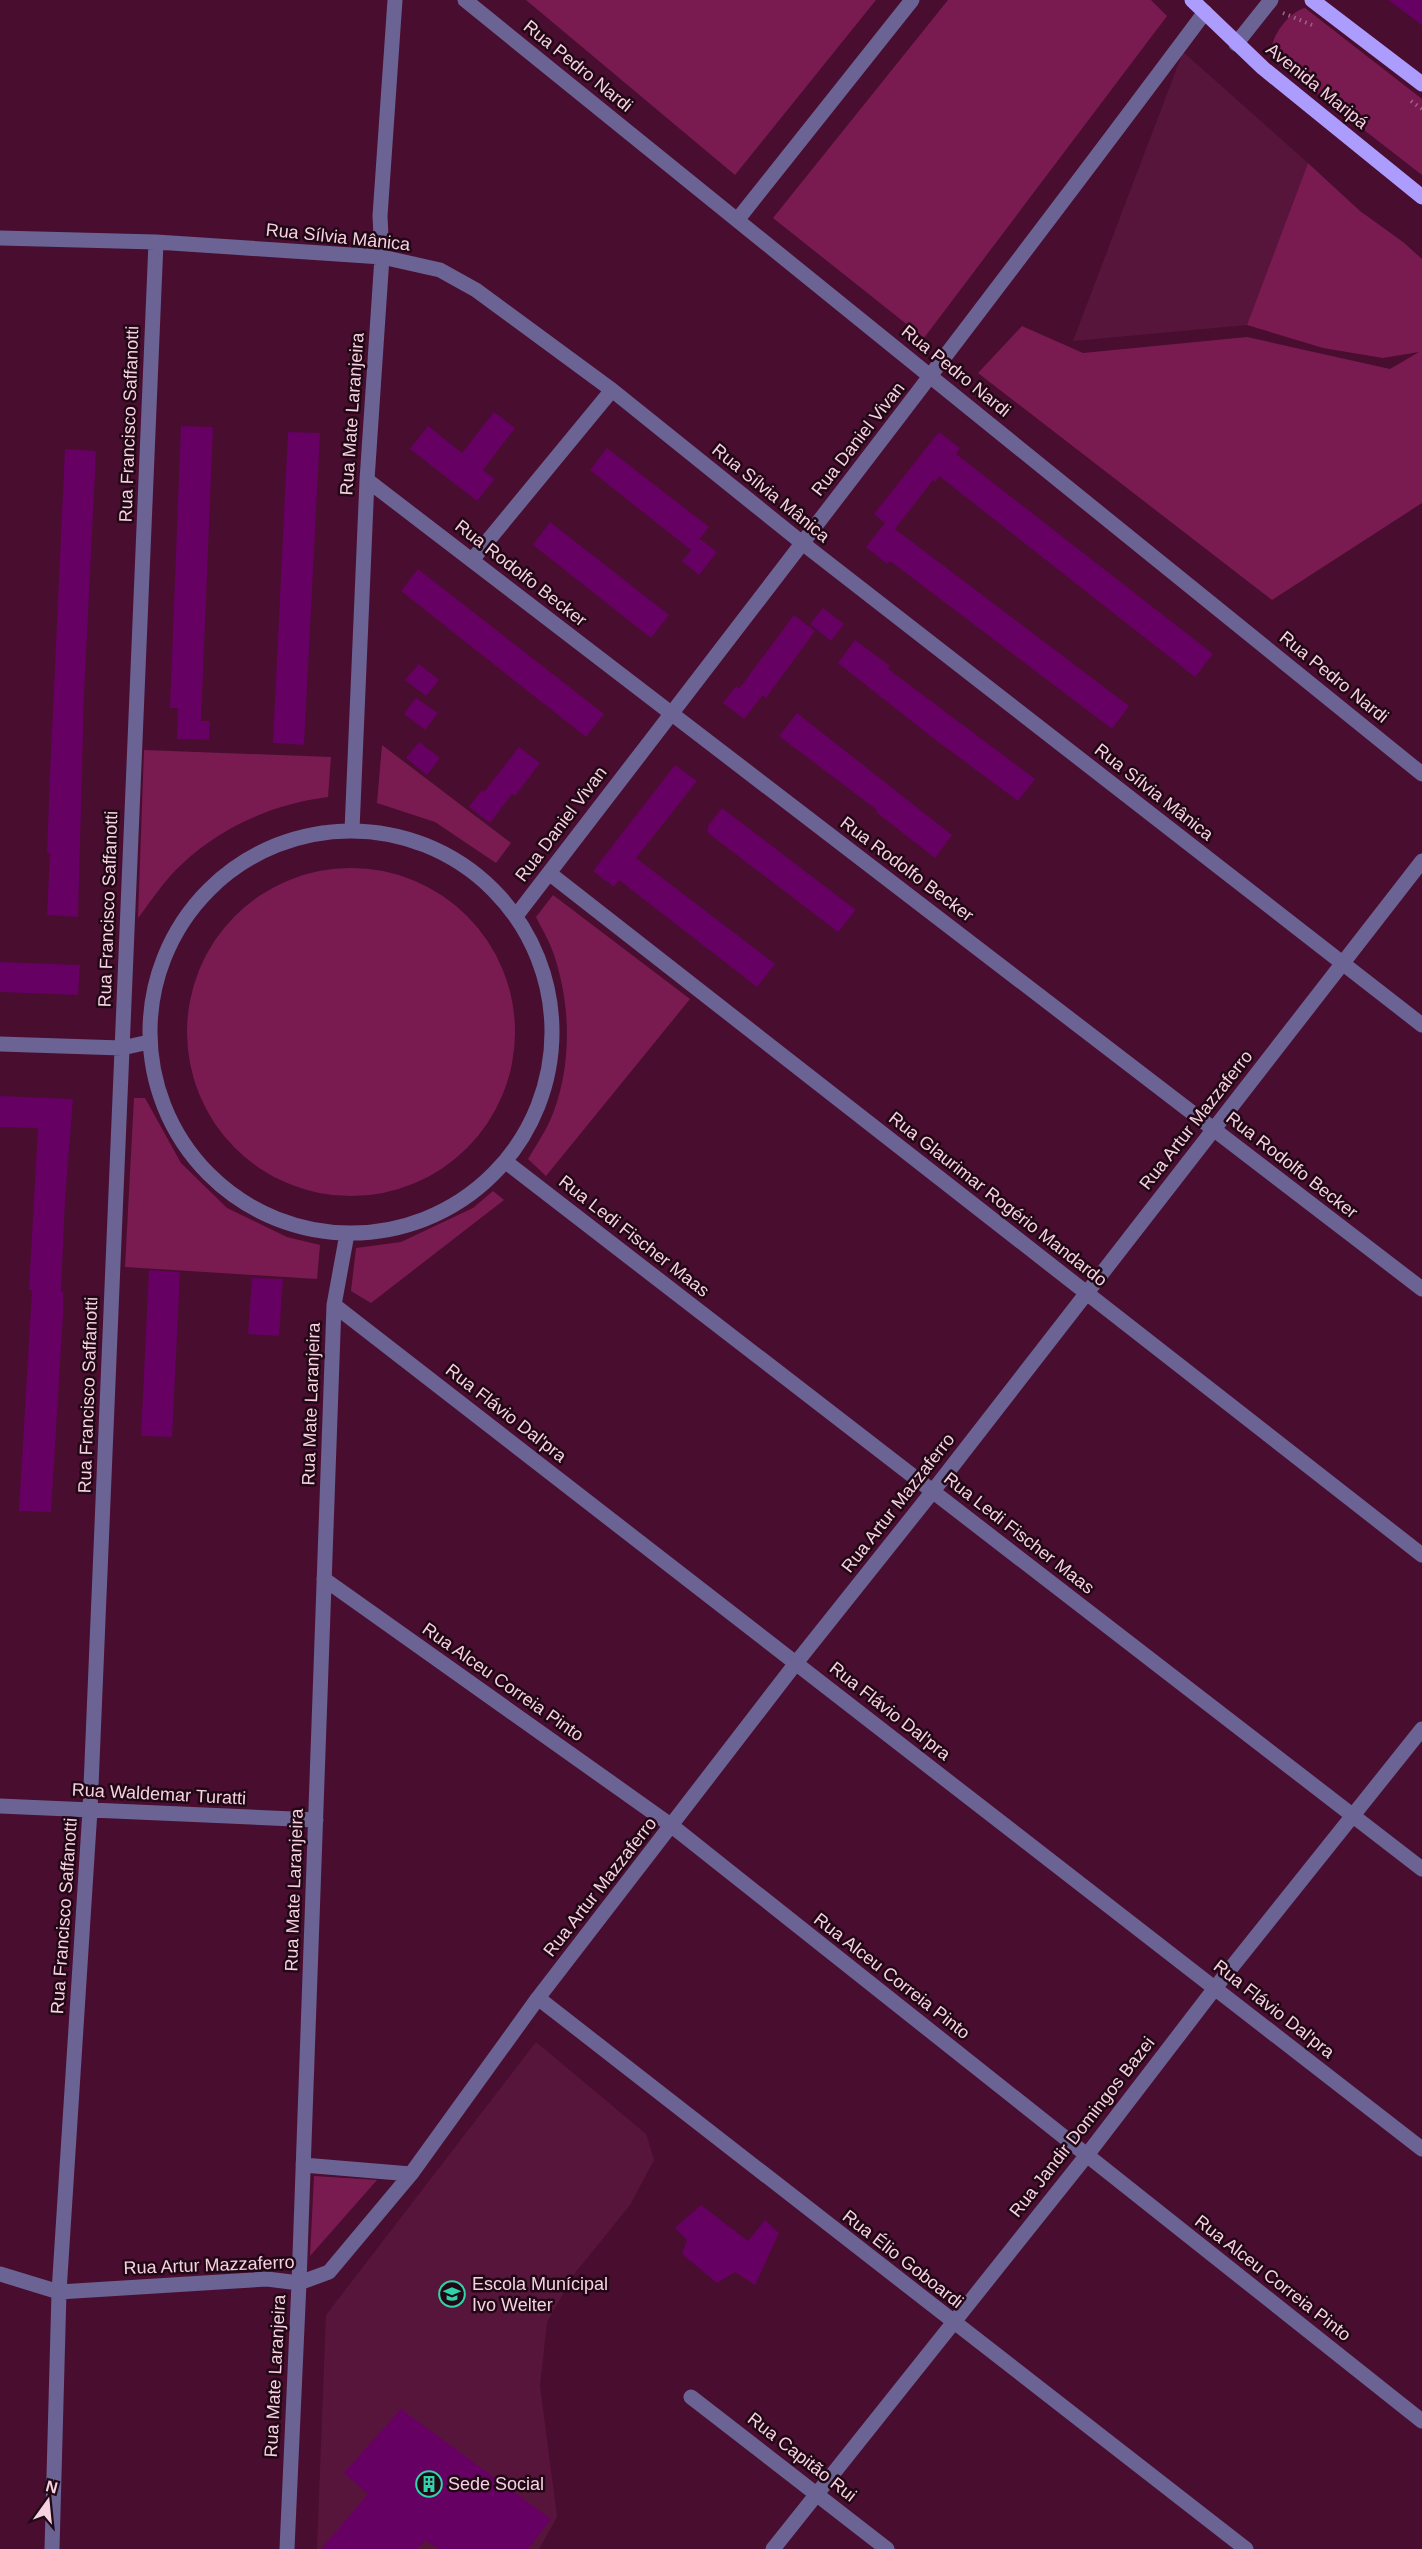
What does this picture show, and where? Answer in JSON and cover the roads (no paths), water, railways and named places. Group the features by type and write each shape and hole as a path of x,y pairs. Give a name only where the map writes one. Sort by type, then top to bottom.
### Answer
{"main road":[{"name":"Avenida Maripá","path":"1192,0 1236,44 1422,197"},
{"path":"1312,0 1422,84"}],"street":[{"name":"Rua Mate Laranjeira","path":"352,830 367,480 382,257 380,216 395,0"},
{"name":"Rua Pedro Nardi","path":"465,0 1422,774"},
{"path":"738,219 912,0"},
{"path":"1236,44 1270,1"},
{"name":"Rua Daniel Vivan","path":"516,916 801,542 932,376 1205,12"},
{"name":"Rua Sílvia Mânica","path":"0,238 156,242 382,257 440,270 476,290 612,390 801,542 1422,1024"},
{"name":"Rua Francisco Saffanotti","path":"52,2549 59,2292 90,1810 156,242"},
{"path":"472,560 612,390"},
{"name":"Rua Rodolfo Becker","path":"367,480 1422,1289"},
{"path":"352,830 415,841 472,870 516,916 546,975 554,1041 540,1105 506,1162 461,1202 407,1226 347,1234 288,1223 234,1196 191,1154 161,1101 149,1042 152,996 166,951 190,910 222,877 261,851 306,836 352,830"},
{"name":"Rua Artur Mazzaferro","path":"0,2274 59,2292 267,2279 299,2283 329,2272 411,2174 538,1998 796,1663 933,1491 1422,861"},
{"name":"Rua Glaurimar Rogério Mandardo","path":"549,873 1422,1555"},
{"path":"0,1044 122,1048 149,1042"},
{"name":"Rua Ledi Fischer Maas","path":"506,1162 1422,1869"},
{"name":"Rua Mate Laranjeira","path":"287,2549 299,2283 334,1305 347,1234"},
{"name":"Rua Flávio Dal'pra","path":"334,1305 1422,2149"},
{"name":"Rua Alceu Correia Pinto","path":"324,1579 672,1826 1422,2421"},
{"name":"Rua Jandir Domingos Bazei","path":"773,2549 1422,1729"},
{"name":"Rua Waldemar Turatti","path":"0,1806 316,1820"},
{"name":"Rua Élio Goboardi","path":"538,1998 1246,2549"},
{"path":"303,2165 411,2174"},
{"name":"Rua Capitão Rui","path":"691,2397 888,2549"}],"place":[{"name":"Escola Munícipal Ivo Welter","path":"452,2294"},
{"name":"Sede Social","path":"429,2484"}]}
